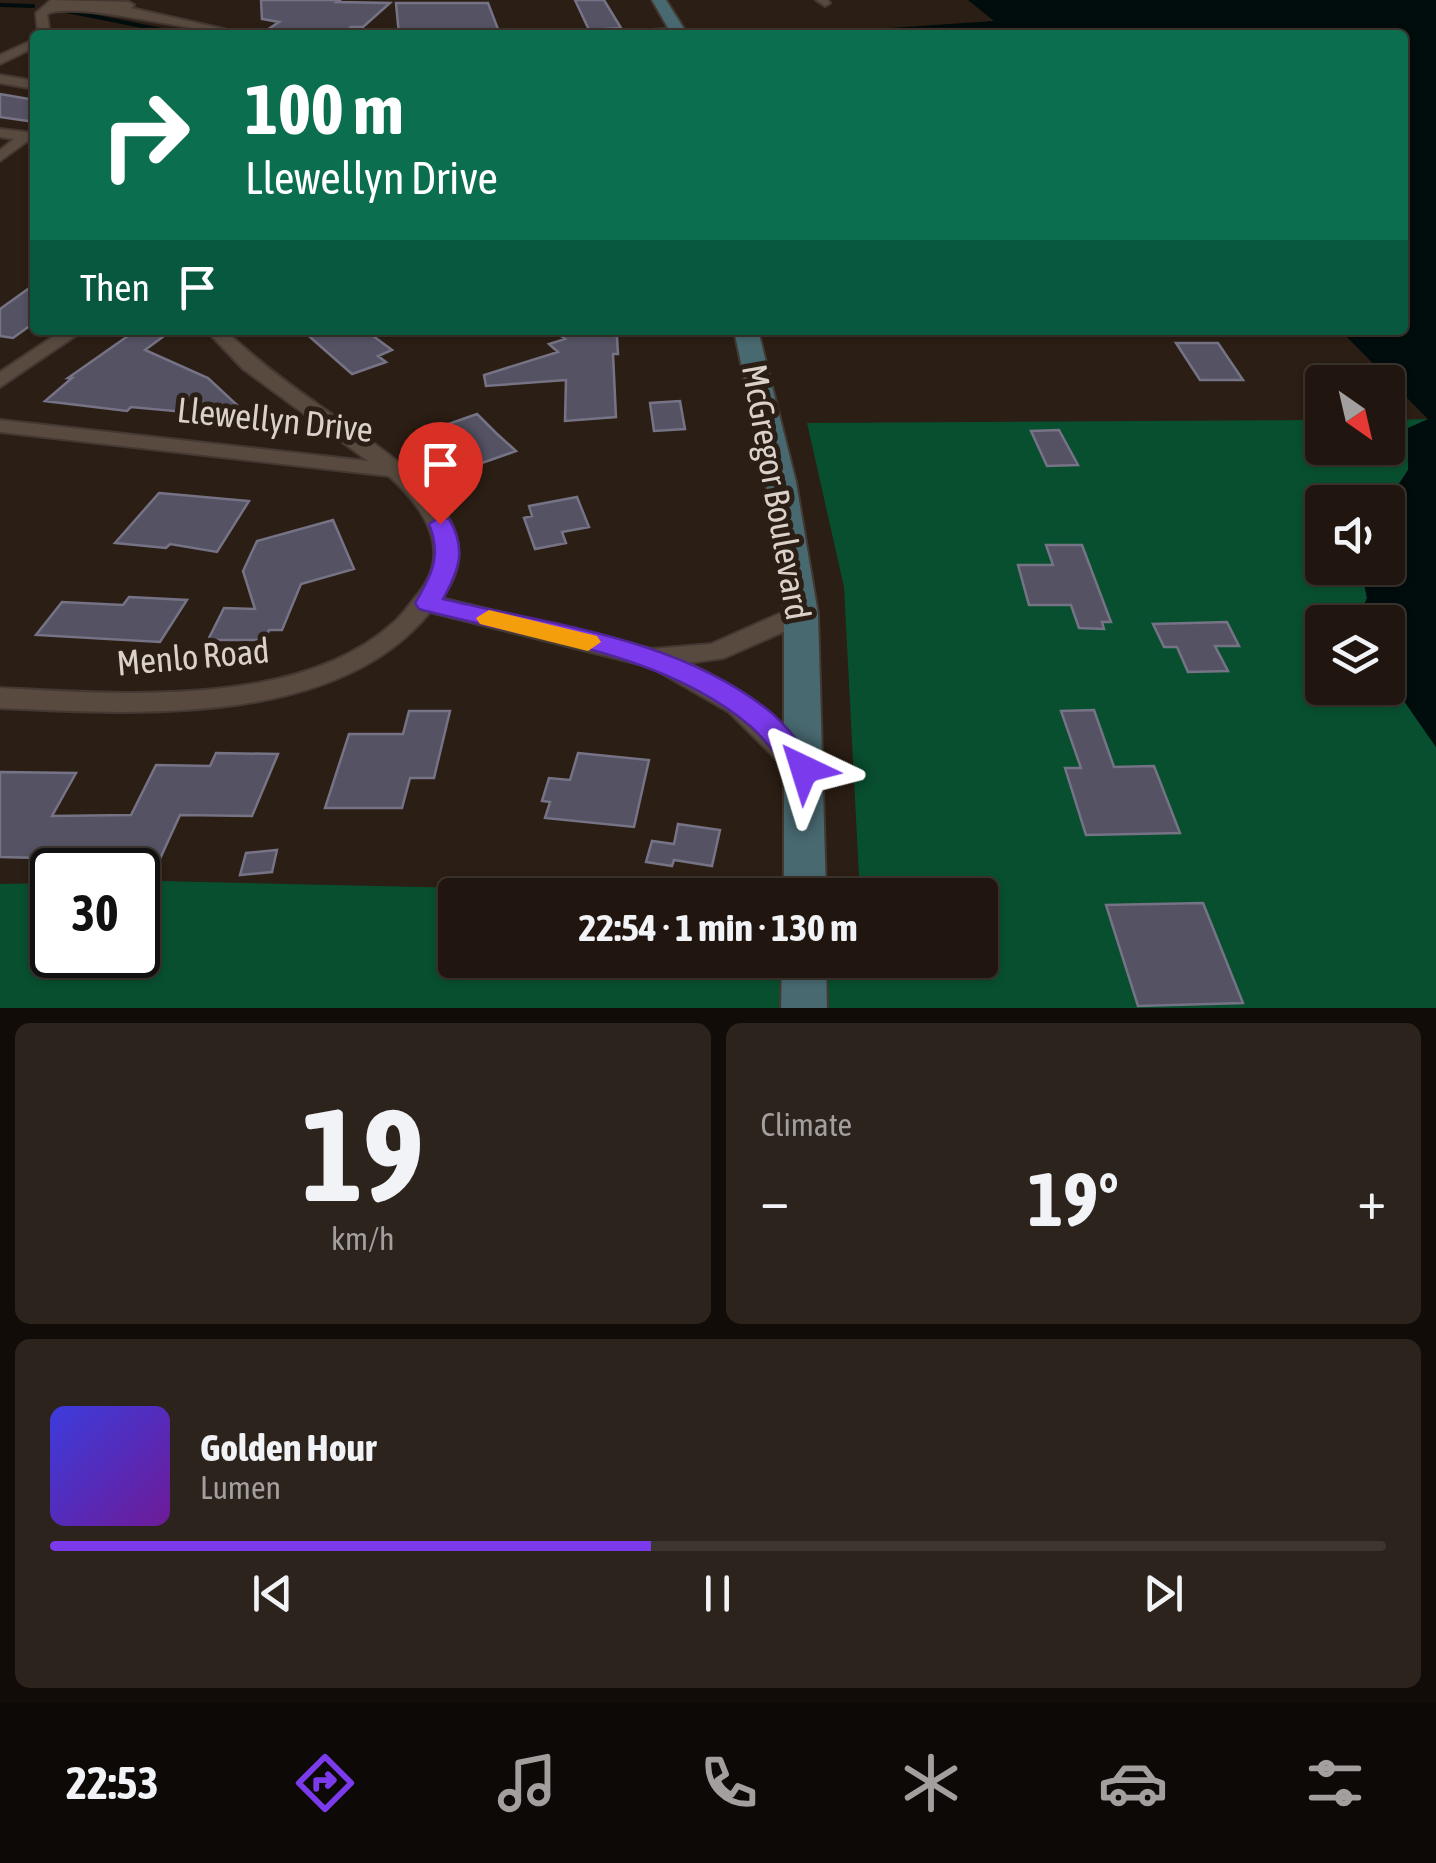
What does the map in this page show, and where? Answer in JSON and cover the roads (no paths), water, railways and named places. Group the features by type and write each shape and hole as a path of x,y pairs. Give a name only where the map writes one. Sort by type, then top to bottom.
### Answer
{"main road":[{"path":"658,0 678,30"},
{"name":"McGregor Boulevard","path":"747,335 781,482 800,614 805,878"},
{"path":"804,978 804,1008"}],"street":[{"path":"44,30 42,13 56,2 114,7 221,30"},
{"path":"114,7 153,2"},
{"path":"0,60 30,45"},
{"path":"0,79 30,84"},
{"path":"0,133 30,136"},
{"path":"0,157 30,137"},
{"path":"0,382 68,335"},
{"path":"220,335 250,365 394,470"},
{"name":"Llewellyn Drive","path":"0,426 394,470 426,501 448,543 446,571 428,603"},
{"path":"428,603 652,658 727,693 760,718 804,769"},
{"name":"Menlo Road","path":"0,698 116,701 261,691 333,670 368,654 395,638 428,603"},
{"path":"652,658 715,652 800,614"}],"waterway":[{"path":"0,5 33,6"},
{"path":"67,11 162,30"}]}
